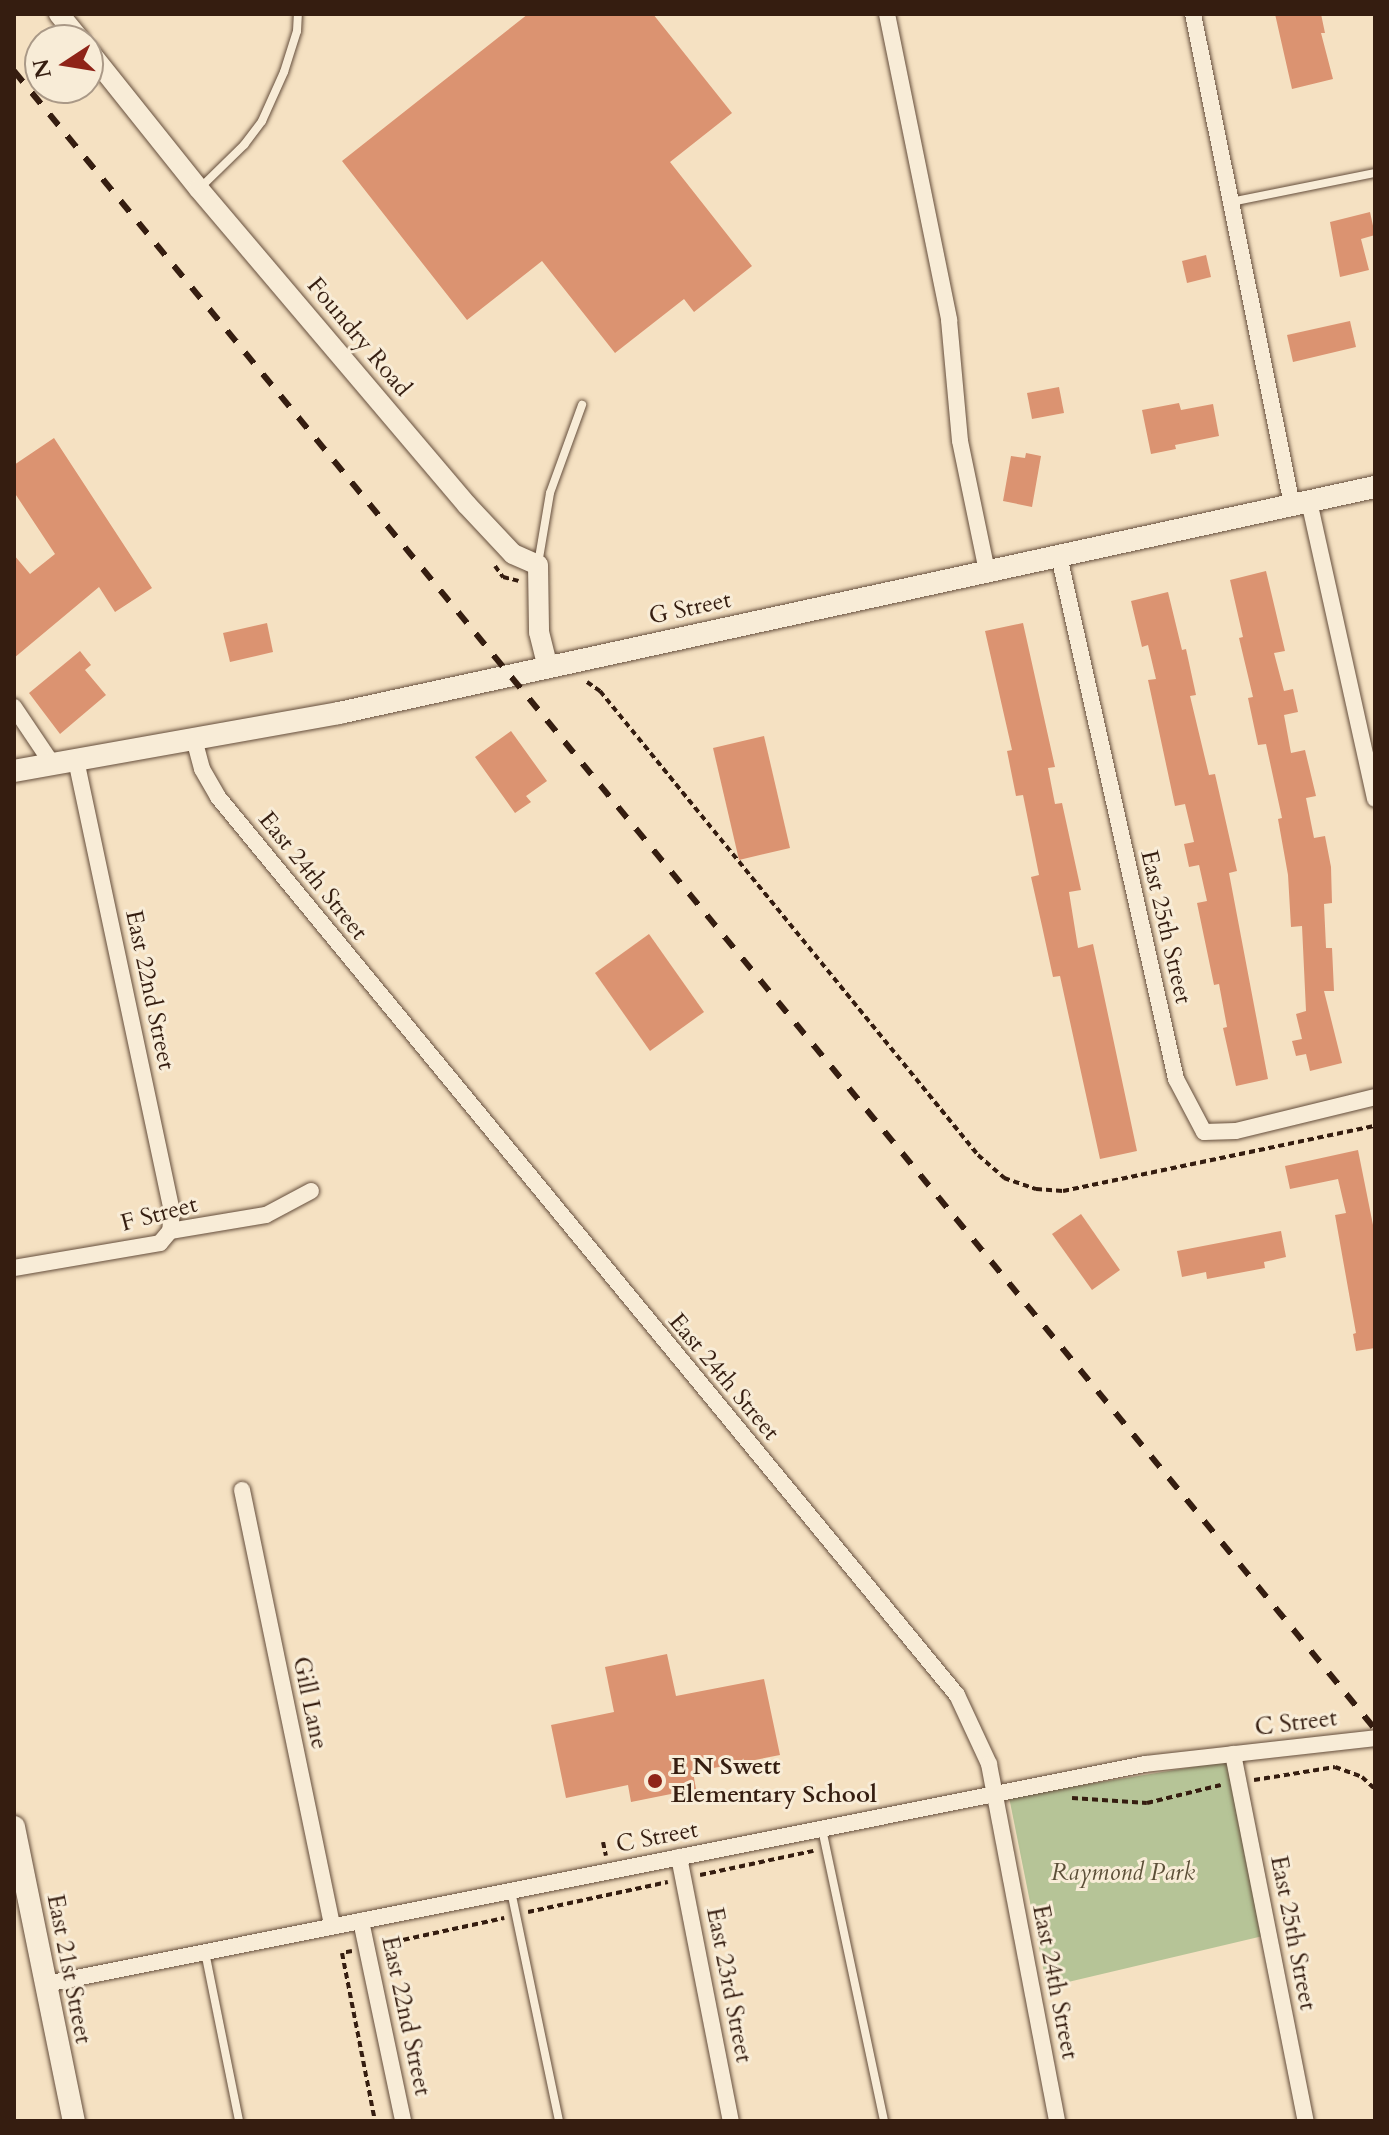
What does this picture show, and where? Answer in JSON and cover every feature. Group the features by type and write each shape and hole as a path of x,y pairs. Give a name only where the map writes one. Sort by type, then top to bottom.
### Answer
{"main road":[{"name":"G Street","path":"14,771 339,713 547,665 1375,487"},
{"name":"East 21st Street","path":"14,1827 74,2121"}],"street":[{"path":"887,14 949,320 960,441 987,571"},
{"path":"1193,14 1229,203 1375,799"},
{"name":"Foundry Road","path":"104,70 199,189 467,505 513,554 538,565"},
{"name":"East 25th Street","path":"1059,556 1176,1079 1204,1132 1236,1131 1375,1097"},
{"path":"538,565 539,632 547,665"},
{"path":"14,707 53,765"},
{"name":"East 24th Street","path":"194,739 202,769 218,797 957,1695 980,1741 995,1794 1057,2121"},
{"name":"East 22nd Street","path":"76,760 172,1210 170,1231"},
{"name":"F Street","path":"14,1268 160,1243 170,1231 266,1215 311,1191"},
{"name":"Gill Lane","path":"242,1490 332,1926"},
{"name":"C Street","path":"46,1984 1145,1764 1375,1738"},
{"name":"East 25th Street","path":"1233,1754 1306,2121"},
{"name":"East 23rd Street","path":"679,1857 731,2121"},
{"name":"East 22nd Street","path":"361,1921 403,2121"}],"lane":[{"path":"199,189 244,145 262,121 284,72 297,31 298,14"},
{"path":"1229,203 1375,173"},
{"path":"538,565 550,493 582,405"},
{"path":"822,1829 884,2121"},
{"path":"511,1891 559,2121"},
{"path":"205,1952 239,2121"}],"path":[{"path":"576,685 588,682 600,691 978,1155 1004,1178 1036,1189 1063,1191 1375,1126"},
{"path":"1058,1800 1147,1803 1239,1782 1335,1767 1362,1777 1375,1789"},
{"path":"375,2121 342,1953 826,1848"}],"green space":[{"name":"Raymond Park","path":"1230,1761 1263,1936 1047,1987 1009,1797"}],"building":[{"path":"528,14 653,14 732,113 670,162 752,266 694,312 684,299 615,353 542,261 467,320 342,161"},
{"path":"1275,14 1321,14 1325,33 1321,33 1333,79 1292,89"},
{"path":"1370,212 1375,235 1361,239 1369,270 1340,277 1330,222"},
{"path":"1206,255 1211,277 1187,283 1182,261"},
{"path":"1350,321 1356,347 1293,362 1287,335"},
{"path":"1059,387 1064,413 1032,419 1027,393"},
{"path":"1179,403 1181,410 1213,404 1219,436 1175,445 1176,449 1151,454 1142,410"},
{"path":"54,438 152,588 115,612 99,587 14,658 14,555 30,574 55,554 14,492 14,465"},
{"path":"1026,453 1041,456 1032,507 1003,501 1011,456 1025,458"},
{"path":"1266,571 1285,651 1274,653 1284,691 1293,689 1298,712 1284,715 1291,753 1305,750 1316,796 1306,798 1314,838 1325,836 1331,867 1332,903 1324,904 1326,948 1332,948 1334,991 1324,991 1342,1063 1310,1071 1306,1054 1296,1056 1292,1041 1302,1039 1296,1014 1306,1011 1302,926 1291,927 1288,875 1278,819 1282,818 1266,744 1258,745 1248,698 1253,697 1239,638 1243,637 1230,580"},
{"path":"1168,592 1182,650 1186,649 1196,695 1190,696 1209,775 1215,774 1237,871 1229,873 1268,1079 1236,1086 1223,1028 1227,1027 1219,984 1214,985 1197,903 1207,901 1199,865 1189,867 1184,844 1194,842 1185,804 1175,806 1148,680 1156,679 1148,645 1142,647 1131,601"},
{"path":"267,623 273,652 230,662 223,633"},
{"path":"1023,623 1055,767 1048,768 1055,804 1062,803 1081,890 1069,892 1078,948 1093,944 1137,1151 1100,1159 1060,976 1053,977 1031,877 1039,875 1023,795 1016,796 1007,751 1012,750 985,631"},
{"path":"80,651 91,665 85,670 106,695 60,734 29,693"},
{"path":"511,731 547,781 526,796 531,802 515,813 475,757"},
{"path":"764,736 790,848 739,860 713,748"},
{"path":"649,934 704,1012 650,1051 595,973"},
{"path":"1358,1150 1375,1235 1375,1348 1356,1351 1353,1334 1356,1333 1335,1215 1346,1213 1338,1179 1290,1189 1285,1166"},
{"path":"1081,1214 1120,1270 1092,1290 1052,1234"},
{"path":"1281,1231 1286,1257 1264,1262 1265,1268 1207,1279 1206,1272 1182,1277 1177,1251"},
{"path":"667,1654 676,1696 764,1679 780,1755 693,1772 696,1789 631,1802 628,1785 566,1798 551,1725 614,1712 605,1667"}],"railway":[{"path":"14,71 1375,1729"}],"place":[{"name":"E N Swett Elementary School","path":"655,1781"}]}
